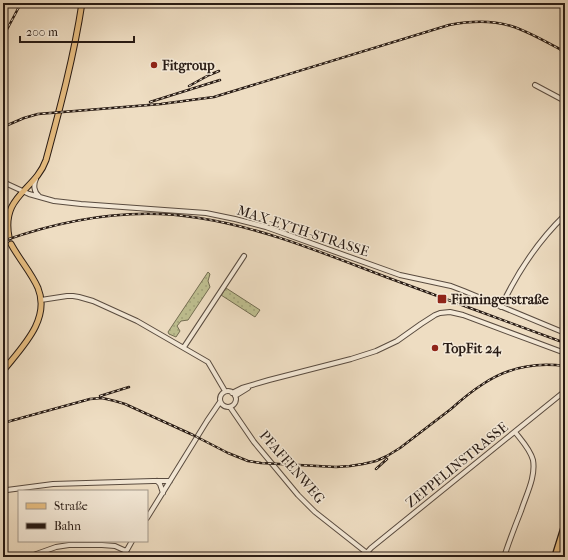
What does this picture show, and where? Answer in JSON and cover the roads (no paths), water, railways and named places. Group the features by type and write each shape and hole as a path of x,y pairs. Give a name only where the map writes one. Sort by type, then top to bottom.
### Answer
{"highway":[{"path":"554,557 565,525"},
{"path":"560,557 565,540"}],"main road":[{"path":"9,237 9,214 14,202 40,172 46,160 78,31 82,3"},
{"path":"3,371 28,340 39,319 41,309 41,300 37,287 11,244"}],"street":[{"path":"535,85 565,101"},
{"path":"40,172 35,182 35,190 38,196 45,199"},
{"name":"MAX-EYTH-STRASSE","path":"3,182 22,192 45,199 72,203 215,215 266,227 400,276 451,286 565,333"},
{"path":"501,307 508,291 522,267 565,215"},
{"path":"184,347 244,256"},
{"path":"41,300 73,296 86,299 137,321 208,362 224,392"},
{"path":"234,394 242,388 376,351 397,341 443,312 463,315 565,353"},
{"path":"148,516 207,421 220,403 220,397 224,392 228,391 234,394 236,402 232,407 225,407 220,403"},
{"name":"ZEPPELINSTRASSE","path":"363,557 388,534 565,391"},
{"name":"PFAFFENWEG","path":"232,407 236,410 238,418 254,442 298,495 315,512 372,557"},
{"path":"504,557 529,488 533,472 530,454 515,432"},
{"path":"4,490 53,484 153,480 170,481"},
{"path":"153,480 159,483 163,493"},
{"path":"123,557 131,542"},
{"path":"28,557 36,556 56,547 69,545 115,546 126,551"}],"railway":[{"path":"3,9 6,3"},
{"path":"3,37 21,3"},
{"path":"3,127 38,114 161,104 214,97 449,25 473,22 503,24 532,34 565,52"},
{"path":"189,86 219,71"},
{"path":"150,102 220,80"},
{"path":"3,241 27,233 75,221 100,217 150,214 174,215 223,222 271,235 317,251 565,343"},
{"path":"3,423 90,399 102,398 125,404 248,461 336,467 350,466 376,461 400,448 492,378 512,370 533,366 565,366"},
{"path":"100,396 129,387"},
{"path":"376,469 387,459"}],"place":[{"name":"Fitgroup","path":"154,65"},
{"name":"Finningerstraße","path":"442,299"},
{"name":"TopFit 24","path":"435,348"}]}
